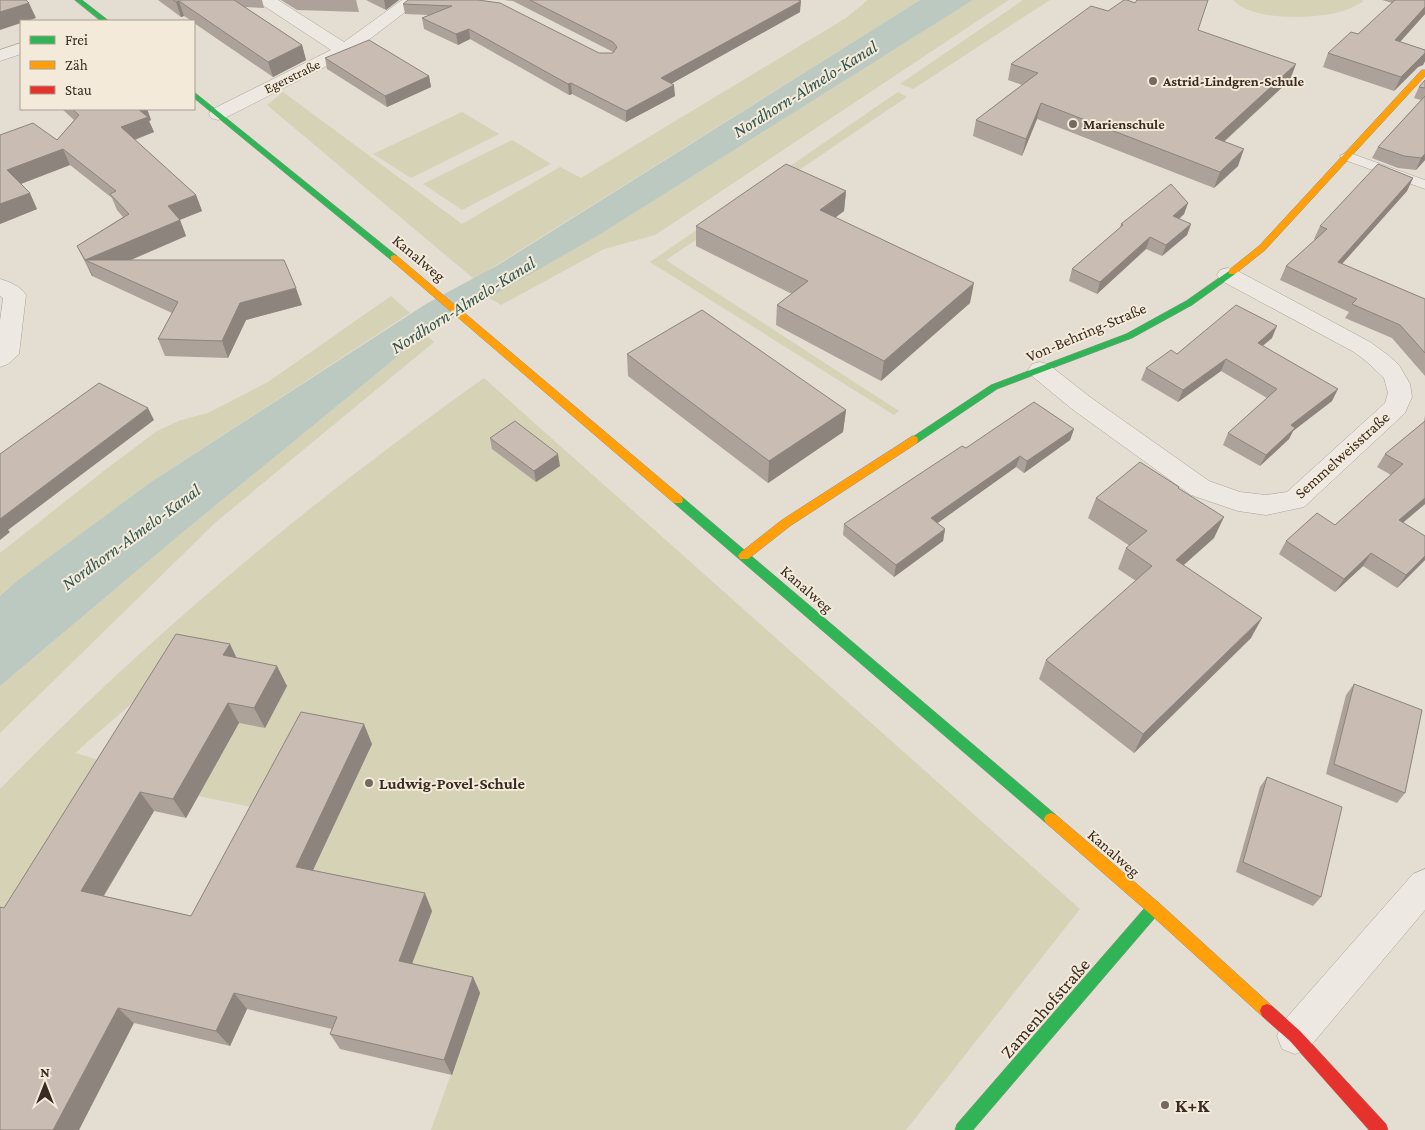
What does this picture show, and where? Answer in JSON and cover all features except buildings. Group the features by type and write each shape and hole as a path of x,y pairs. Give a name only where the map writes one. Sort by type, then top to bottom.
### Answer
{"street":[{"path":"78,0 103,20"},
{"path":"267,0 344,50"},
{"name":"Egerstraße","path":"218,114 344,50 413,0"},
{"path":"0,56 20,48"},
{"name":"Von-Behring-Straße","path":"744,556 786,523 994,387 1129,336 1189,303 1262,248 1425,72"},
{"name":"Kanalweg","path":"195,95 421,280 1154,908 1295,1036 1380,1130"},
{"name":"Semmelweisstraße","path":"1040,370 1081,403 1200,488 1238,501 1266,505 1294,500 1396,407 1400,391 1392,372 1379,359 1362,347 1228,275"},
{"path":"0,286 15,295 3,356"},
{"path":"1295,1036 1425,885"},
{"name":"Zamenhofstraße","path":"963,1130 1154,908"}],"lane":[{"path":"1347,156 1425,185"}],"shaded area":[{"path":"868,0 920,0 474,279 267,105 283,92 462,224 560,167 581,178 846,18"},
{"path":"973,0 1009,0 655,235 604,249 501,305 488,297 599,235"},
{"path":"1023,0 1050,0 913,89 900,84"},
{"path":"1233,0 1364,1 1343,11 1331,14 1286,17 1255,12"},
{"path":"898,92 907,97 666,260 899,411 894,415 650,262"},
{"path":"462,112 499,134 411,178 373,154"},
{"path":"512,140 551,164 462,210 423,184"},
{"path":"391,296 410,313 151,482 18,580 0,596 0,553 105,470 157,431 181,420 208,413 268,382"},
{"path":"425,334 434,342 216,522 0,733 0,686 183,532"},
{"path":"484,378 1080,909 906,1130 431,1130 480,993 315,968 270,811 179,792 222,754 239,723 265,728 187,655 75,753 119,766 0,920 0,789 113,678 233,572 356,472"}],"water":[{"name":"Nordhorn-Almelo-Kanal","path":"920,0 973,0 599,235 425,334 183,532 0,686 0,596 18,580 151,482 426,304 498,265"}],"traffic: fast":[{"path":"78,0 104,20"},
{"path":"195,95 394,258"},
{"path":"913,440 994,387 1129,336 1189,303 1232,272"},
{"path":"678,500 1051,819"},
{"path":"963,1130 1154,908"}],"traffic: slow":[{"path":"1232,272 1262,248 1425,72"},
{"path":"394,258 678,500"},
{"path":"744,556 786,523 913,440"},
{"path":"1051,819 1154,908 1267,1011"}],"traffic: jam":[{"path":"1267,1011 1295,1036 1380,1130"}],"place":[{"name":"Astrid-Lindgren-Schule","path":"1153,81"},
{"name":"Marienschule","path":"1073,124"},
{"name":"Ludwig-Povel-Schule","path":"369,783"},
{"name":"K+K","path":"1165,1105"}]}
